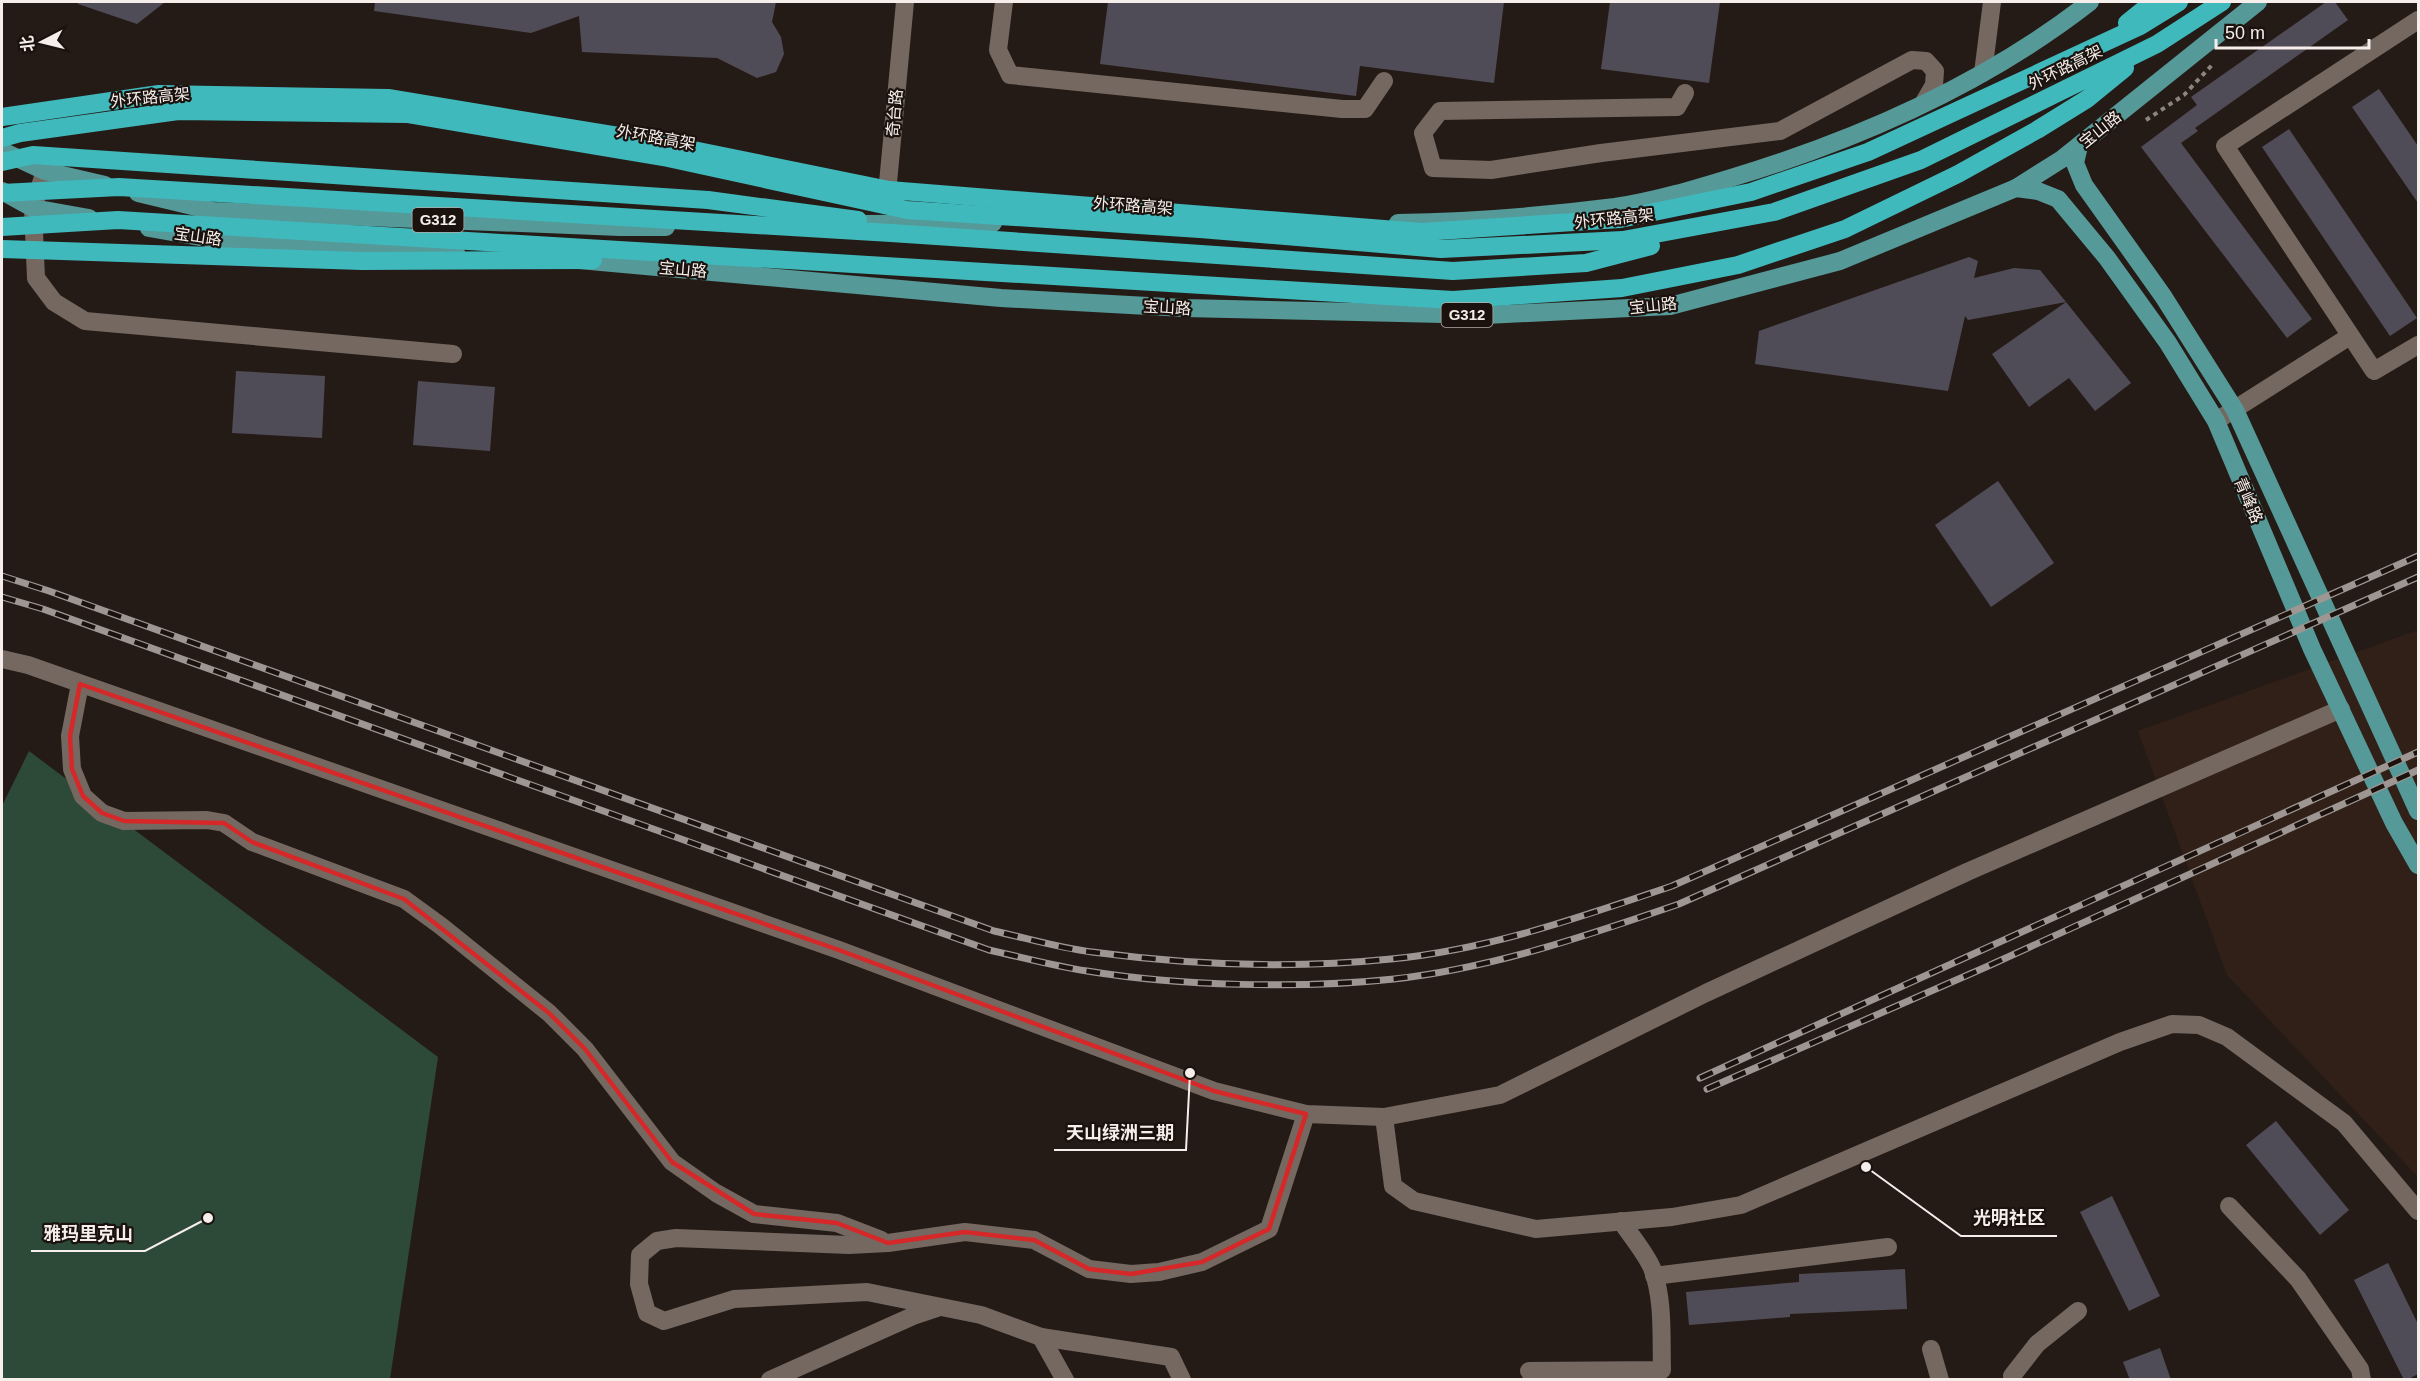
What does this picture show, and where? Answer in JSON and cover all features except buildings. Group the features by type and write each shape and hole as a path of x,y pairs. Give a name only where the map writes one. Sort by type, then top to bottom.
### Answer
{"highway":[{"path":"2,192 118,187 879,232 1453,271 1586,263 1713,230 1928,148 2021,104 2063,75 2153,2"},
{"name":"外环路高架","path":"2,117 159,94 388,98 649,141 889,190 1422,232 1620,219 1751,192 1868,152 2140,26 2179,2"},
{"path":"2,227 118,220 1453,300 1622,288 1738,265 1845,230 1958,174 2087,99 2206,2"},
{"name":"外环路高架","path":"2,138 20,133 178,111 406,114 668,158 907,210 1200,229 1441,249 1623,240 1774,212 1921,160 2157,44 2222,2"},
{"path":"2,162 33,155 708,200 884,224"},
{"path":"2,249 362,261 593,260"}],"main road":[{"name":"宝山路","path":"2,151 45,171 213,211 620,227 1025,222 1199,226 1434,223 1616,207 1693,190 1793,159 1890,119 1983,73 2090,2"},
{"name":"宝山路","path":"2,192 33,208 217,240 593,260 1024,299 1184,308 1475,315 1670,306 1840,261 2016,188 2079,146 2258,2"},
{"name":"青峰路","path":"2079,146 2075,163 2084,185 2176,314 2235,410 2418,811"},
{"name":"青峰路","path":"2016,188 2038,191 2058,199 2107,258 2161,333 2216,421 2312,649 2394,823 2418,865"}],"street":[{"name":"奇台路","path":"884,224 905,2"},
{"path":"1004,2 998,50 1010,75 1342,109 1365,109 1384,81"},
{"path":"1983,73 1992,2"},
{"path":"2418,20 2225,146 2374,371 2418,345"},
{"path":"1685,93 1677,107 1440,111 1423,134 1433,168 1491,170 1601,153 1780,131 1911,60 1926,61 1935,71 1934,86 1924,102"},
{"path":"45,171 33,208 36,278 54,302 85,321 453,354"},
{"path":"2216,421 2350,336"},
{"path":"2,659 80,684 839,950 1214,1091 1306,1114 1384,1117 1500,1095 1706,993 1967,872 2341,709"},
{"path":"80,684 70,736 72,769 83,796 102,813 124,821 207,820 224,823 252,842 404,899 549,1013 585,1049 672,1162 707,1187 754,1214 837,1223 888,1243"},
{"path":"1384,1117 1393,1186 1414,1201 1536,1229 1672,1217 1741,1205 2120,1042 2172,1024 2199,1025 2227,1037 2344,1123 2418,1211"},
{"path":"1182,1380 1172,1357 1041,1337 981,1315 867,1292 734,1299 664,1321 647,1313 639,1284 640,1256 657,1240 676,1238 849,1245 888,1243 965,1232 1034,1240 1089,1269 1131,1274 1159,1272 1202,1262 1269,1228 1306,1114"},
{"path":"2229,1206 2298,1279 2360,1369 2362,1380"},
{"path":"1529,1371 1662,1370 1659,1297 1654,1276 1651,1267 1621,1221"},
{"path":"1654,1276 1888,1247"},
{"path":"770,1380 913,1316 940,1307"},
{"path":"2013,1380 2012,1376 2037,1344 2078,1311"},
{"path":"1041,1337 1065,1380"},
{"path":"1931,1349 1940,1380"}],"path":[{"path":"2146,120 2184,95 2218,59"}],"highlighted area":[{"path":"80,684 839,950 1214,1091 1306,1114 1269,1229 1202,1262 1131,1274 1089,1269 1034,1240 965,1232 888,1243 837,1223 754,1214 672,1162 585,1049 549,1013 404,899 252,842 224,823 124,821 102,813 83,796 72,769 70,736"}],"shaded area":[{"path":"2418,630 2418,1177 2227,975 2138,731"}],"green space":[{"path":"29,751 438,1057 390,1379 2,1379 2,806"}],"railway":[{"path":"2,576 994,931 1092,952 1204,963 1279,965 1391,959 1463,948 1533,931 1672,886 2418,556"},
{"path":"2,597 43,609 989,950 1062,967 1123,976 1200,983 1280,985 1394,979 1467,967 1574,939 1679,904 2418,577"},
{"path":"1700,1078 2418,752"},
{"path":"1707,1089 1986,967 2418,770"}],"place":[{"name":"天山绿洲三期","path":"1190,1073"},
{"name":"光明社区","path":"1866,1167"},
{"name":"雅玛里克山","path":"208,1218"}]}
